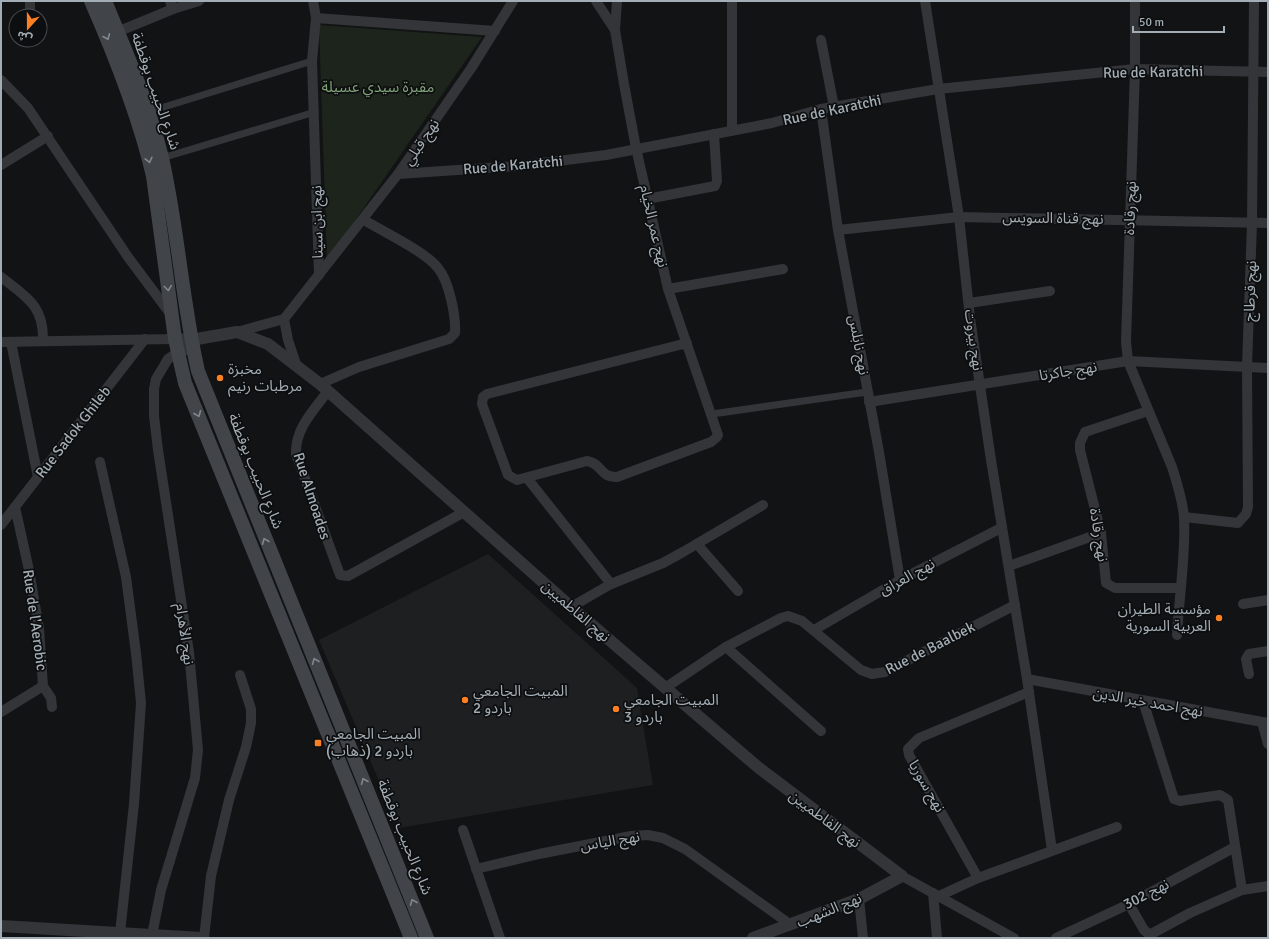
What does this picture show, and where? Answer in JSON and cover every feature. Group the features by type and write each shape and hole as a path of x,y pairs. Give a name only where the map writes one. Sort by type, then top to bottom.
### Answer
{"main road":[{"name":"شارع الحبيب بوقطفة","path":"92,1 109,43 147,150 156,198 176,346 185,383 411,938"},
{"name":"شارع الحبيب بوقطفة","path":"105,1 148,112 162,158 192,344 198,372 427,938"}],"street":[{"path":"117,32 172,5 200,1"},
{"name":"نهج ابن سينا","path":"284,319 319,275 315,112 312,61 316,18 313,1"},
{"name":"نهج قبلي","path":"319,275 364,220 398,174 514,1"},
{"path":"596,1 615,30"},
{"name":"نهج عمر الخيام","path":"527,478 587,461 596,464 605,475 610,478 617,477 711,442 717,437 718,434 668,289 647,199 636,148 615,30 617,1"},
{"path":"732,1 732,130"},
{"name":"نهج بيروت","path":"925,1 959,217 980,386 1001,528 1009,566 1027,679 1052,850"},
{"name":"نهج رقادة","path":"1135,1 1135,69 1126,342 1128,361 1178,484 1184,517 1177,635"},
{"name":"نهج قرطاج","path":"1184,517 1238,523 1246,514 1247,367 1252,223 1254,1"},
{"path":"316,18 495,31"},
{"path":"821,40 834,107"},
{"path":"148,112 312,61"},
{"name":"Rue de Karatchi","path":"398,174 518,166 606,155 772,123 821,109 938,89 1135,69 1268,72"},
{"path":"1,80 28,108 128,257 172,316"},
{"name":"نهج نابلس","path":"821,109 838,230 900,580"},
{"path":"162,158 315,112"},
{"path":"647,199 715,186 717,181 714,134"},
{"path":"1,165 48,136"},
{"name":"نهج قناة السويس","path":"838,230 959,217 1130,219 1268,223"},
{"path":"324,388 359,367 449,339 455,332 446,282 439,268 427,258 364,220"},
{"path":"668,289 783,269"},
{"path":"1,277 34,305 41,316 44,328 43,341"},
{"path":"969,303 1050,291"},
{"path":"38,477 6,342 145,339 176,346 192,344 284,319 288,340 296,364"},
{"name":"نهج الفاطميين","path":"237,332 268,344 296,364 571,607 759,768 902,876"},
{"name":"Rue Sadok Ghileb","path":"1,525 145,339"},
{"path":"611,584 527,478 514,479 506,471 482,404 484,397 487,394 687,343"},
{"name":"نهج الأهرام","path":"147,936 195,778 198,750 189,652 164,496 154,416 156,379 176,346"},
{"name":"نهج جاكرتا","path":"869,402 980,386 1128,361 1268,368"},
{"name":"Rue Almoades","path":"324,388 306,420 296,443 296,454 338,573 343,577 348,576 464,512"},
{"path":"712,414 867,392"},
{"name":"نهج رقادة","path":"1148,412 1085,432 1082,436 1080,450 1101,533 1106,583 1115,588 1180,588"},
{"path":"100,462 126,577 141,703 134,797 120,933"},
{"path":"571,607 611,584 663,563 763,505"},
{"name":"Rue de l'Aerobic","path":"1,712 43,686 39,628 29,570 15,507"},
{"name":"نهج العراق","path":"814,630 900,580 1001,528"},
{"path":"1009,566 1101,533"},
{"path":"697,544 738,591"},
{"path":"1243,604 1268,600"},
{"name":"Rue de Baalbek","path":"726,647 781,618 788,616 802,621 861,670 876,674 885,672 1015,605"},
{"path":"665,688 726,647 821,731"},
{"path":"1249,674 1246,659 1249,654 1268,651"},
{"path":"1,926 147,936 203,938 211,876 229,800 246,747 251,724 251,709 240,675"},
{"name":"نهج احمد خير الدين","path":"1027,679 1143,702 1265,723"},
{"path":"43,686 51,698 52,706"},
{"name":"نهج سوريا","path":"978,878 909,755 908,749 919,738 1029,692"},
{"path":"1143,702 1174,799 1180,801 1220,795 1228,800 1242,890"},
{"path":"1265,723 1268,744"},
{"path":"936,895 1052,850 1117,827"},
{"path":"463,830 500,938"},
{"name":"نهج الياس","path":"476,869 539,854 631,836 648,835 663,838 686,849 790,925"},
{"name":"نهج 302","path":"1056,938 1128,904 1235,847"},
{"path":"902,876 1014,938"},
{"name":"نهج الشهب","path":"753,938 859,899 902,876"},
{"path":"1128,904 1144,930 1149,934 1190,913 1242,890 1268,886"},
{"path":"936,895 937,938"},
{"path":"859,899 863,938"}],"shaded area":[{"path":"488,554 637,688 653,785 399,828 319,640"}],"green space":[{"name":"مقبرة سيدي عسيلة","path":"319,25 482,37 327,261"}],"place":[{"name":"مخبزة مرطبات رنيم","path":"220,378"},
{"name":"مؤسسة الطيران العربية السورية","path":"1219,618"},
{"name":"المبيت الجامعي باردو 2","path":"465,700"},
{"name":"المبيت الجامعي باردو 3","path":"616,709"},
{"name":"المبيت الجامعي باردو 2 (ذهاب)","path":"318,743"}]}
